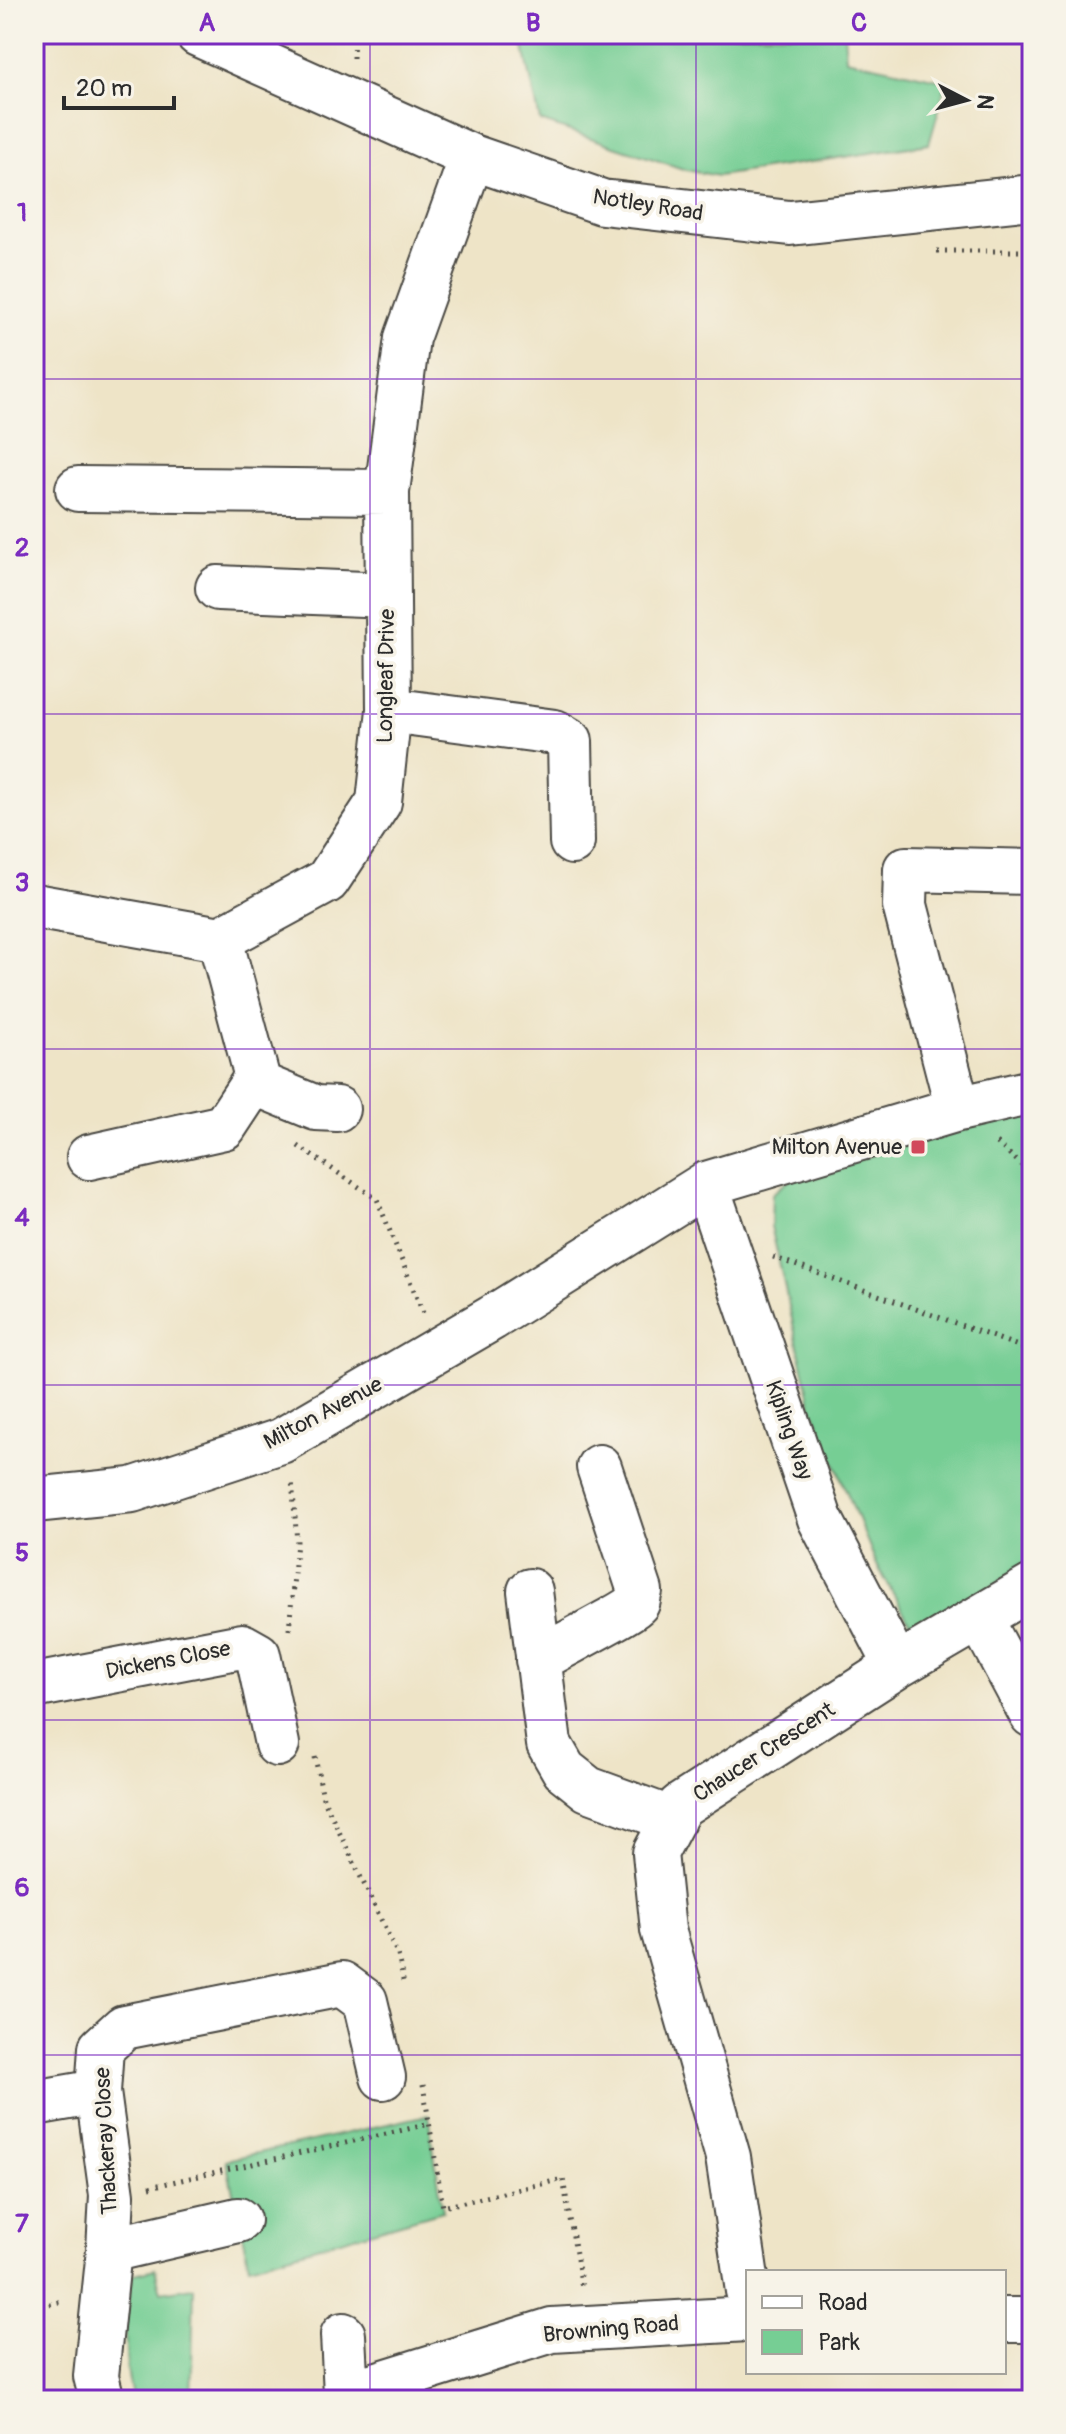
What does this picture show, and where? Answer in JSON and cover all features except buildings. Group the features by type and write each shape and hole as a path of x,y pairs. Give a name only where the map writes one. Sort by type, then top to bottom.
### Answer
{"street":[{"name":"Notley Road","path":"198,34 472,157 602,202 790,223 1032,197"},
{"name":"Longleaf Drive","path":"220,939 327,881 379,802 389,710 387,492 407,338 472,157"},
{"path":"78,489 387,492"},
{"path":"218,588 388,595"},
{"path":"389,710 555,732 570,741 572,842"},
{"path":"958,1109 905,905 906,869 1032,872"},
{"path":"34,906 220,939 257,1077 224,1127 142,1131 89,1157"},
{"path":"253,1082 316,1108 337,1109"},
{"name":"Milton Avenue","path":"34,1500 132,1490 281,1441 437,1350 706,1184 958,1109 1032,1092"},
{"name":"Kipling Way","path":"706,1184 820,1519 897,1666"},
{"path":"538,1660 584,1632 628,1611 637,1602 640,1591 599,1467"},
{"name":"Chaucer Crescent","path":"746,2278 728,2157 663,1930 655,1853 680,1806 897,1666 1032,1587"},
{"path":"530,1591 549,1744 564,1770 588,1789 673,1820"},
{"path":"980,1618 1032,1715"},
{"name":"Dickens Close","path":"34,1686 242,1646 258,1655 295,1748"},
{"name":"Thackeray Close","path":"102,2400 96,2376 112,2195 98,2092 101,2048 124,2027 342,1984 365,2001 402,2074"},
{"path":"34,2103 98,2092"},
{"path":"109,2250 238,2220"},
{"name":"Browning Road","path":"346,2397 552,2330 746,2319"},
{"path":"1006,2320 1032,2320"},
{"path":"343,2335 346,2397"}],"path":[{"path":"288,1140 377,1199 437,1350"},
{"path":"725,1239 1032,1351"},
{"path":"281,1441 291,1462 297,1542 289,1627 292,1641"},
{"path":"295,1748 323,1798 398,1955 407,1999"},
{"path":"402,2074 430,2124 443,2207 563,2179 590,2328"},
{"path":"112,2195 430,2124"}],"green space":[{"path":"521,34 844,34 846,59 947,81 929,144 718,176 686,170 540,121"},
{"path":"1032,1110 1032,1563 915,1632 877,1565 812,1408 771,1226 772,1194 792,1178"},
{"path":"428,2115 443,2211 249,2266 226,2160"},
{"path":"155,2269 161,2292 194,2287 191,2400 133,2400 126,2354 130,2288 134,2274"}],"place":[{"name":"Milton Avenue","path":"918,1147"}]}
